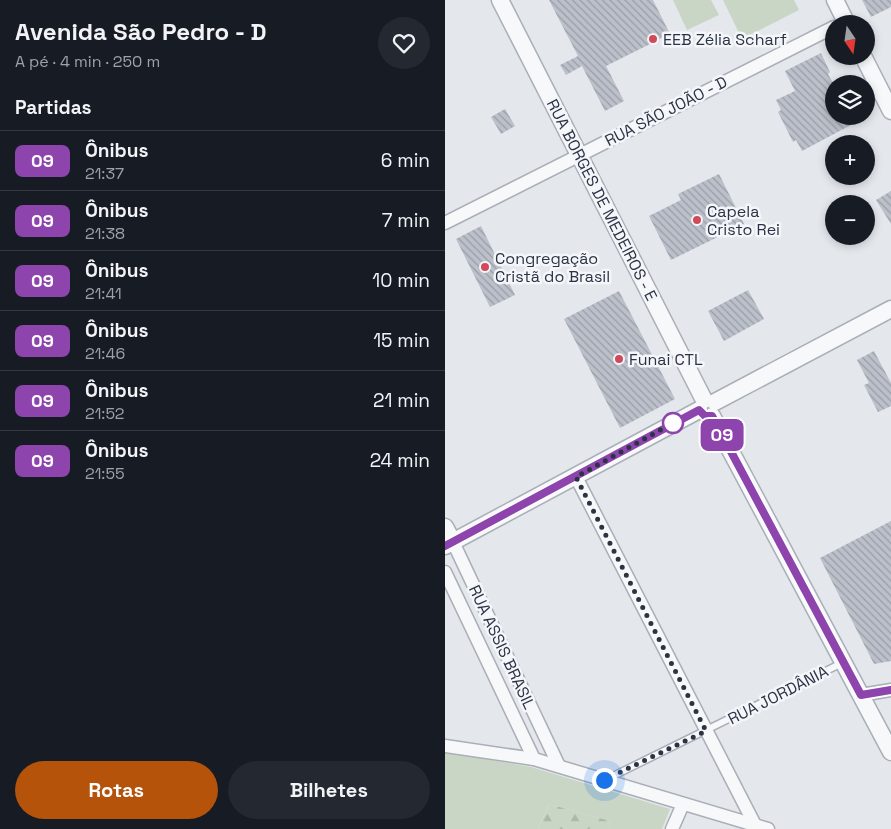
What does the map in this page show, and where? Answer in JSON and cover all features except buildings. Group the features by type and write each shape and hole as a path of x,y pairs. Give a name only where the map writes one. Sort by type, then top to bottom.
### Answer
{"street":[{"name":"RUA BORGES DE MEDEIROS - E","path":"500,0 707,407 891,752"},
{"path":"835,0 839,15"},
{"name":"RUA SÃO JOÃO - D","path":"446,220 825,32"},
{"path":"868,65 891,110"},
{"path":"449,544 891,309"},
{"path":"576,477 755,825"},
{"name":"RUA ASSIS BRASIL","path":"445,527 449,544 559,766"},
{"name":"RUA ASSIS BRASIL","path":"445,572 535,759"},
{"path":"861,695 891,690"},
{"path":"445,746 535,759 768,829"},
{"path":"672,829 683,804"}],"lane":[{"name":"RUA JORDÂNIA","path":"604,780 843,662"}],"green space":[{"path":"673,0 711,0 719,15 687,30"},
{"path":"723,0 794,0 799,10 742,39"},
{"path":"445,752 531,767 670,809 662,829 609,829 610,821 549,804 538,829 445,829"},
{"path":"549,804 610,821 609,829 538,829"}],"bus line":[{"name":"09","path":"445,546 699,410 705,416 712,416 861,695 891,690"}],"place":[{"name":"EEB Zélia Scharf","path":"653,39"},
{"name":"Capela Cristo Rei","path":"697,220"},
{"name":"Congregação Cristã do Brasil","path":"485,267"},
{"name":"Funai CTL","path":"619,359"}],"route":[{"path":"604,780 706,731 576,477 673,423"}]}
